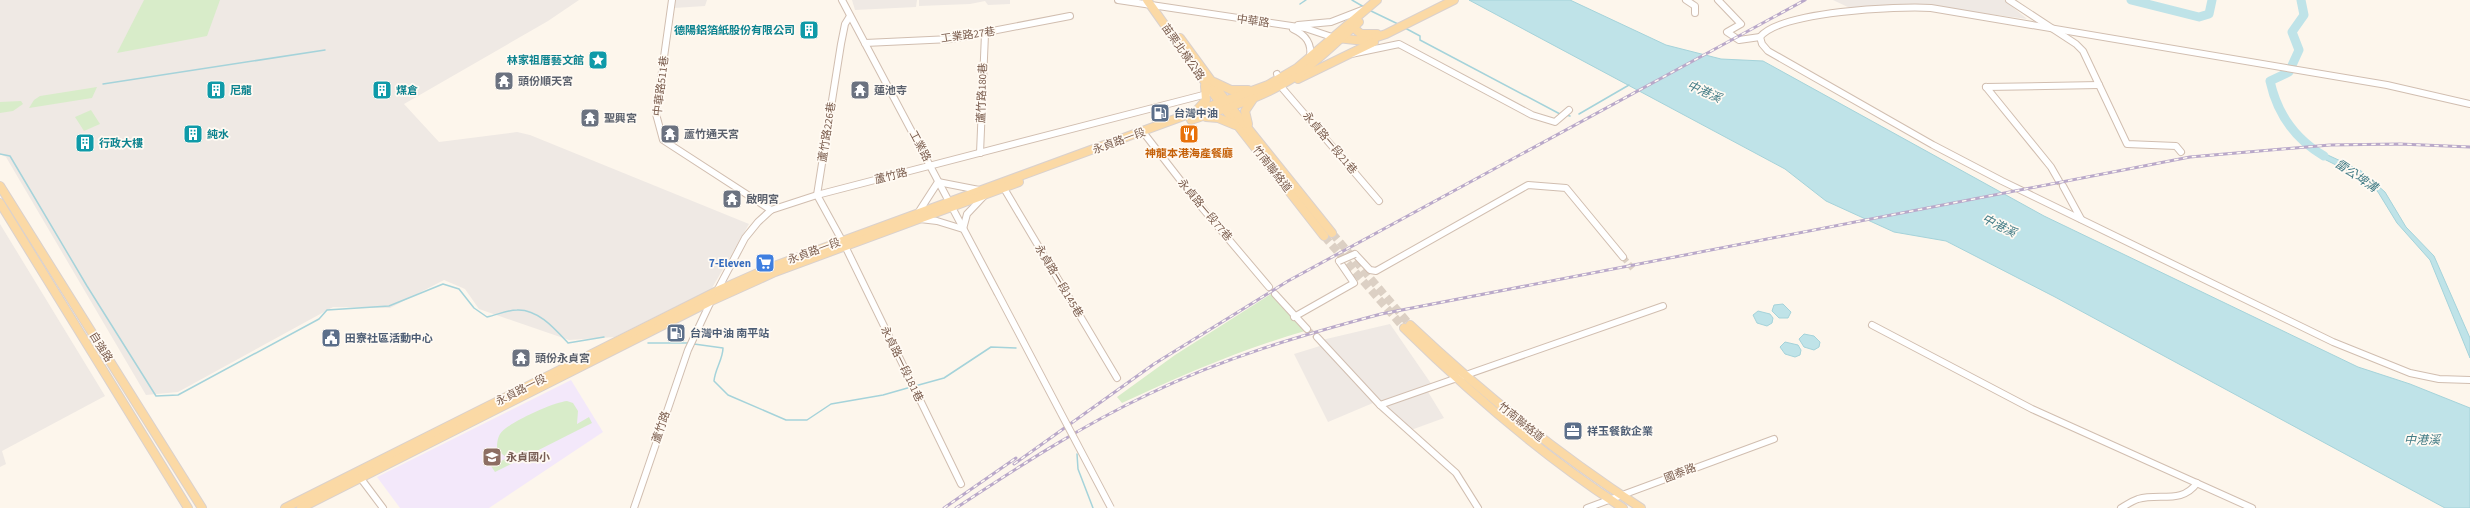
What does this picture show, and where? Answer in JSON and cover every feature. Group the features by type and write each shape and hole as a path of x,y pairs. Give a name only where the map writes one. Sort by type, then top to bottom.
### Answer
{"main road":[{"path":"1353,23 1377,0"},
{"path":"1353,23 1385,0"},
{"path":"1280,79 1350,54 1454,0"},
{"name":"苗栗北橫公路","path":"1152,3 1225,105"},
{"path":"1353,23 1355,29 1361,34 1386,34"},
{"name":"永貞路一段","path":"1280,79 1299,74 1353,23"},
{"name":"中華路","path":"1336,38 1359,41 1386,34"},
{"name":"永貞路一段","path":"453,427 768,274 843,244 1257,92 1280,79 1336,38"},
{"path":"1192,117 1204,103 1207,94 1208,82 1231,90 1257,92"},
{"path":"1252,134 1245,119 1245,110 1257,92"},
{"name":"竹南聯絡道","path":"1225,105 1252,134 1328,234 1238,126 1225,105"},
{"path":"1192,117 1218,118 1238,126"},
{"name":"自強路","path":"0,186 202,508"},
{"name":"自強路","path":"0,203 188,508"},
{"name":"永貞路一段","path":"285,508 358,475 717,291 769,268 843,244"},
{"name":"竹南聯絡道","path":"1407,326 1527,439 1623,508"},
{"name":"竹南聯絡道","path":"1460,377 1531,431 1641,508"},
{"name":"永貞路一段","path":"301,508 358,475"}],"street":[{"name":"中華路511巷","path":"672,0 656,114 663,140 771,210"},
{"path":"843,3 849,0"},
{"name":"中華路","path":"1118,0 1152,3 1305,28 1336,38"},
{"path":"1686,0 1695,6 1695,13"},
{"path":"1718,0 1740,21 1741,24 1727,32 1739,40 1760,37 1767,31 1821,13 1908,6 1967,12 2044,25 2387,85 2470,104"},
{"path":"2009,0 2044,25 2076,44 2083,51 2128,144 2176,146 2181,152"},
{"name":"工業路","path":"843,3 1111,508"},
{"path":"1286,26 1343,18 1370,6"},
{"name":"蘆竹路226巷","path":"817,195 841,44 845,24 850,16"},
{"name":"工業路27巷","path":"865,43 951,39 985,34 1070,16"},
{"path":"1286,26 1297,30 1309,40 1311,46 1310,57"},
{"name":"蘆竹路180巷","path":"980,153 985,34"},
{"path":"1760,37 1762,44 1768,50 1855,103 1995,178 2363,356 2410,373 2439,379 2470,380"},
{"path":"1350,54 1360,54 1399,44 1532,115 1555,122 1565,113"},
{"name":"永貞路一段21巷","path":"1280,79 1283,89 1379,201"},
{"path":"2081,219 2047,162 1986,87 2099,85"},
{"name":"蘆竹路","path":"771,210 817,195 1207,94"},
{"name":"永貞路一段77巷","path":"1145,134 1198,203 1269,287"},
{"path":"938,182 983,193 967,214 963,229 917,217 931,196 938,182"},
{"path":"1294,317 1352,285 1353,279 1339,261 1355,254 1370,270 1376,271 1531,184 1562,186 1566,188 1623,257"},
{"name":"永貞路一段145巷","path":"1002,185 1117,378"},
{"path":"817,195 843,244"},
{"path":"711,301 746,238 771,210"},
{"name":"永貞路一段181巷","path":"843,244 961,484"},
{"path":"1275,294 1294,317 1307,329"},
{"name":"蘆竹路","path":"634,508 689,347 711,301"},
{"path":"1380,405 1663,306"},
{"path":"1872,325 2032,409 2252,508"},
{"path":"1317,337 1380,405 1456,473 1478,508"},
{"name":"國泰路","path":"1587,508 1774,439"},
{"path":"358,475 383,508"},
{"path":"2121,508 2138,499 2179,497 2194,490 2197,483"}],"shaded area":[{"path":"0,0 579,0 548,21 404,104 439,142 517,132 530,135 749,224 712,288 615,337 569,340 479,309 465,289 444,280 390,308 333,307 178,392 146,395 6,157 0,154"},
{"path":"675,0 707,0 705,6 674,8"},
{"path":"852,0 917,0 916,7 855,10"},
{"path":"919,0 1010,0 1010,4 988,5 985,1 970,4 919,6"},
{"path":"1833,0 2004,0 2027,19 1927,6 1898,5 1852,9"},
{"path":"0,224 105,396 2,451 6,464 0,467"},
{"path":"1390,324 1432,385 1425,387 1444,418 1411,430 1385,406 1373,403 1328,422 1294,354 1320,346 1317,342 1322,340"},
{"name":"永貞國小","path":"571,380 603,432 489,508 400,508 377,477"}],"green space":[{"path":"144,0 220,0 207,36 117,53"},
{"path":"97,87 92,98 29,108 34,100 40,96"},
{"path":"21,101 23,104 13,111 0,113 0,102"},
{"path":"91,110 100,124 84,131 75,117"},
{"path":"1271,294 1305,331 1212,363 1122,403 1117,397 1175,355"},
{"path":"567,401 573,403 578,411 577,424 589,417 592,423 495,472 491,466 507,458 497,450 498,438 504,429 531,414 552,405"}],"water":[{"name":"中港溪","path":"1469,0 1570,0 1666,45 1721,59 1763,61 2044,216 2358,367 2410,384 2470,408 2470,508 2445,508 2055,297 1946,241 1894,232 1826,201 1785,169"},
{"name":"雷公埤溝","path":"2311,149 2317,150 2360,170 2385,192 2406,227 2434,256 2470,338 2470,358 2430,260 2397,223 2378,192 2362,178 2314,154"},
{"path":"1783,304 1791,312 1788,318 1779,318 1772,311 1774,305"},
{"path":"1758,311 1770,314 1773,318 1772,323 1767,326 1757,323 1753,315"},
{"path":"1804,334 1814,336 1820,342 1819,347 1814,350 1804,347 1799,339"},
{"path":"1785,342 1798,345 1801,350 1800,355 1795,357 1785,354 1780,347"}],"waterway":[{"path":"1300,4 1306,0"},
{"path":"1352,0 1364,7"},
{"name":"雷公埤溝","path":"2131,0 2199,17 2209,14 2212,0"},
{"name":"雷公埤溝","path":"2301,0 2304,15 2292,32 2299,50 2289,72 2270,81 2277,104 2289,124 2304,142 2324,156"},
{"path":"1369,10 1398,24"},
{"path":"1405,28 1420,36 1420,40 1560,114"},
{"path":"103,84 325,50"},
{"path":"1579,114 1629,85"},
{"path":"1566,115 1570,116"},
{"path":"0,154 10,156 87,286 156,396 178,395 319,319 327,310 389,306 443,284 459,289 474,308 487,317 510,311 525,311 539,316 546,321 568,343 604,337"},
{"path":"648,343 688,343"},
{"path":"694,344 723,348 714,381 728,395 786,420 807,420 831,404 883,395 911,387"},
{"path":"915,386 944,378 991,347 1016,348"},
{"path":"1077,454 1078,469 1093,508"}],"tunnel":[{"path":"1332,233 1410,325"},
{"path":"1324,236 1404,328"},
{"path":"1623,257 1633,269"},
{"path":"1307,329 1317,337"}],"railway":[{"path":"1014,464 1154,364 1288,281 1805,0"},
{"path":"956,508 1026,462 1074,433 1124,406 1177,381 1263,348 1381,314 2190,157 2330,145 2400,144 2470,147"},
{"path":"944,508 1016,458"}],"place":[{"name":"德陽鋁箔紙股份有限公司","path":"809,30"},
{"name":"林家祖厝藝文館","path":"598,60"},
{"name":"頭份順天宮","path":"504,81"},
{"name":"尼龍","path":"216,90"},
{"name":"煤倉","path":"382,90"},
{"name":"蓮池寺","path":"860,90"},
{"name":"台灣中油","path":"1160,113"},
{"name":"聖興宮","path":"590,118"},
{"name":"純水","path":"193,134"},
{"name":"蘆竹通天宮","path":"670,134"},
{"name":"神龍本港海產餐廳","path":"1189,134"},
{"name":"行政大樓","path":"85,143"},
{"name":"啟明宮","path":"732,199"},
{"name":"7-Eleven","path":"765,263"},
{"name":"台灣中油 南平站","path":"676,333"},
{"name":"田寮社區活動中心","path":"331,338"},
{"name":"頭份永貞宮","path":"521,358"},
{"name":"祥玉餐飲企業","path":"1573,431"},
{"name":"永貞國小","path":"492,457"}]}
